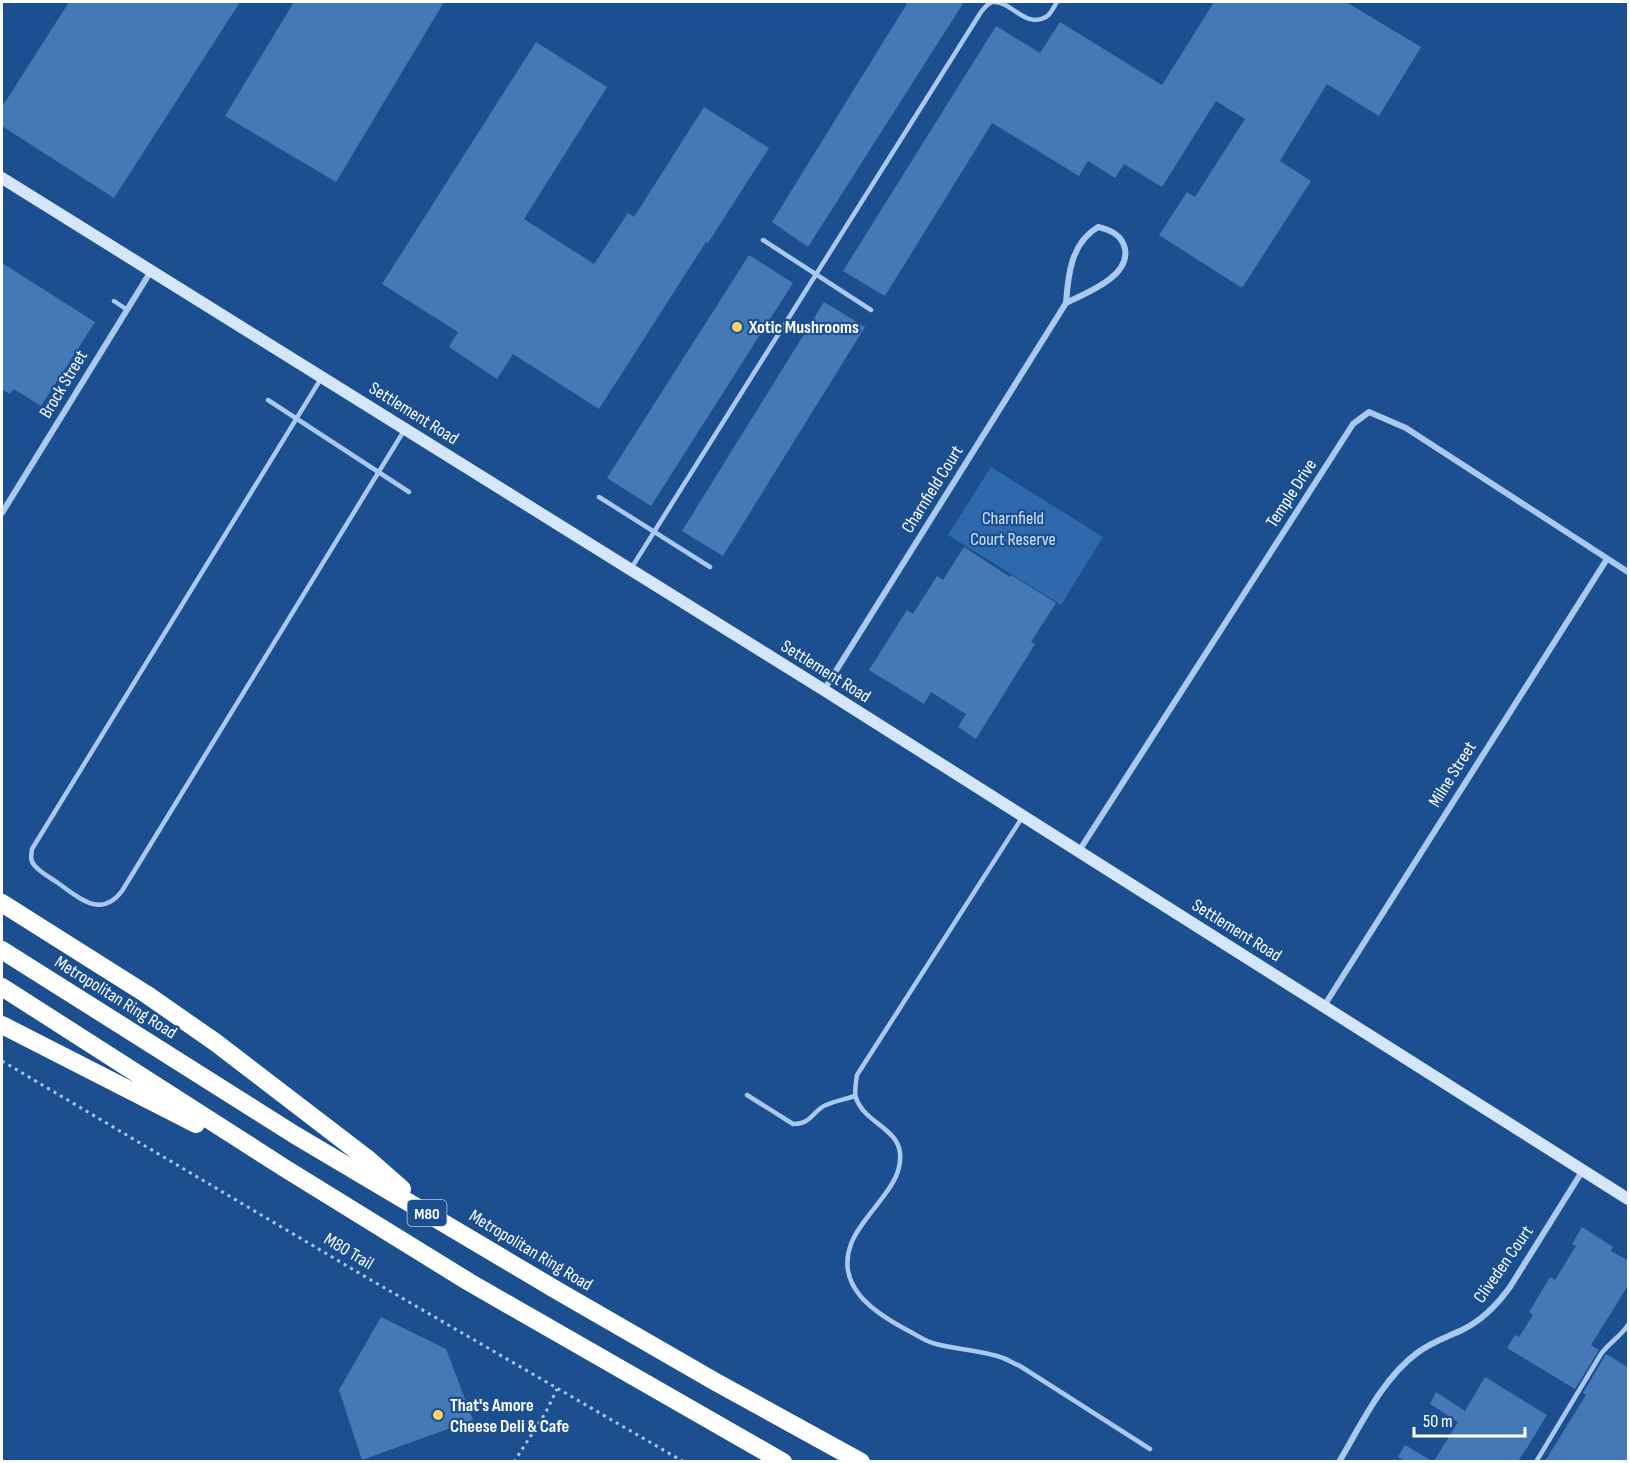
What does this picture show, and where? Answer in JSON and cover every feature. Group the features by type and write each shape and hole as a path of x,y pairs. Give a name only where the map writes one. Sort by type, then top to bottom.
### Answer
{"highway":[{"path":"2,903 146,994 215,1042 369,1160 436,1218"},
{"name":"Metropolitan Ring Road","path":"2,950 295,1135 714,1381 861,1461"},
{"name":"M80","path":"2,987 286,1169 469,1282 783,1461"},
{"path":"2,1025 286,1169"}],"main road":[{"name":"Settlement Road","path":"2,178 824,690 1629,1199"}],"street":[{"name":"Charnfield Court","path":"824,690 1066,303 1071,267 1081,241 1098,227 1116,234 1123,242 1125,254 1118,271 1100,287 1066,303"},
{"name":"Brock Street","path":"2,513 151,271"},
{"name":"Temple Drive","path":"1078,851 1353,424 1369,412 1406,428 1629,572"},
{"name":"Milne Street","path":"1324,1006 1606,559"},
{"name":"Cliveden Court","path":"1339,1461 1384,1386 1396,1371 1418,1352 1485,1317 1498,1302 1510,1287 1583,1170"}],"lane":[{"path":"630,569 981,12 993,2 999,2 1032,20 1045,17 1057,2"},
{"path":"762,240 871,310"},
{"path":"114,301 126,309"},
{"path":"322,377 32,849 30,858 35,866 82,900 94,905 105,904 115,900 122,891 405,429"},
{"path":"268,400 409,492"},
{"path":"600,497 710,567"},
{"path":"1023,816 857,1075 855,1096 863,1109 893,1135 899,1144 899,1167 892,1183 851,1242 848,1263 850,1279 858,1294 877,1313 934,1344 1003,1358 1020,1366 1150,1449"},
{"path":"747,1095 793,1124 801,1124 810,1119 824,1106 855,1096"},
{"path":"1536,1461 1605,1349 1629,1325"}],"path":[{"name":"M80 Trail","path":"2,1061 557,1389 684,1461"},
{"path":"514,1461 546,1412 557,1389"}],"green space":[{"name":"Charnfield Court Reserve","path":"991,467 1103,537 1061,605 948,535"}],"building":[{"path":"69,2 240,2 114,198 2,126 2,107"},
{"path":"294,2 444,2 336,182 225,116"},
{"path":"908,2 964,2 808,247 772,222"},
{"path":"1214,2 1346,2 1421,47 1379,116 1327,84 1280,161 1311,181 1242,288 1159,235 1187,192 1195,197 1245,119 1216,101 1162,187 1124,164 1115,178 1088,161 1079,176 992,123 885,296 843,271 996,26 1040,53 1060,22 1162,85"},
{"path":"536,42 607,87 524,219 594,264 628,213 634,217 704,107 769,148 599,409 513,354 497,379 449,347 458,332 382,284"},
{"path":"749,255 793,283 651,506 607,478"},
{"path":"2,263 95,322 41,406 14,389 10,394 2,389"},
{"path":"824,302 865,327 723,556 682,531"},
{"path":"964,547 1056,603 1031,642 1035,644 976,739 958,727 966,714 931,692 924,704 869,670 907,610 913,614 937,576 943,580"},
{"path":"1582,1227 1613,1247 1611,1251 1629,1261 1629,1284 1591,1345 1599,1350 1575,1389 1507,1348 1515,1335 1519,1337 1533,1315 1529,1312 1550,1277 1555,1280 1576,1246 1572,1244"},
{"path":"381,1317 446,1349 473,1420 362,1460 339,1390"},
{"path":"1606,1354 1629,1368 1629,1461 1545,1461 1586,1395 1583,1393"},
{"path":"1485,1377 1547,1415 1527,1448 1518,1461 1434,1461 1458,1422 1430,1404 1436,1392 1465,1411"},
{"path":"1405,1445 1432,1461 1405,1461 1398,1457"}],"place":[{"name":"Xotic Mushrooms","path":"737,327"},
{"name":"That's Amore Cheese Deli & Cafe","path":"438,1415"}]}
